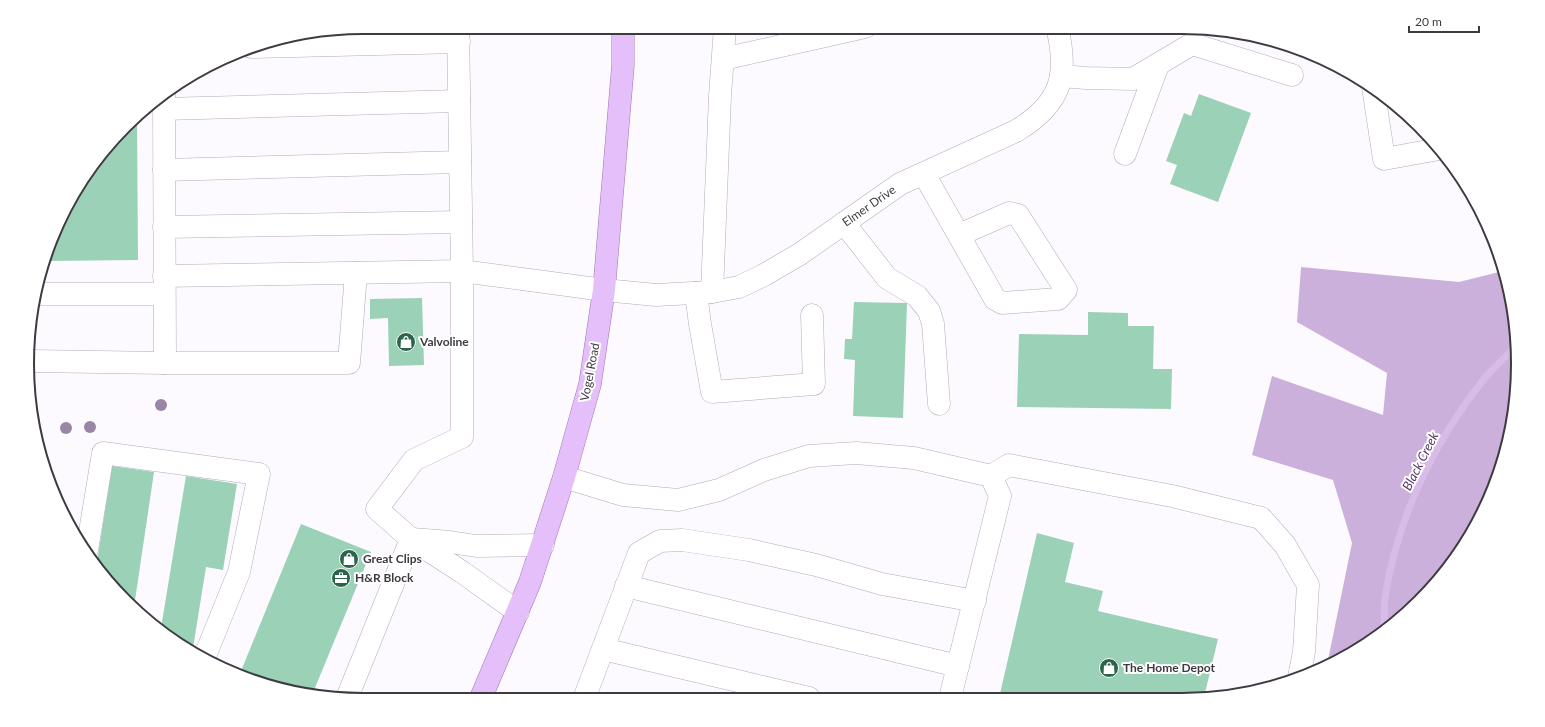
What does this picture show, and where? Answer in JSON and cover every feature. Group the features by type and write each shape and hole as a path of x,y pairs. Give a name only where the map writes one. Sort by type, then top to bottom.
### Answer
{"main road":[{"name":"Vogel Road","path":"483,693 518,612 543,545 590,384 604,290 623,65 623,34"}],"street":[{"path":"277,45 458,34 462,271 462,437 414,460 377,509 411,539 462,572 518,612"},
{"path":"725,34 704,292 700,324 712,392 814,384 812,316"},
{"path":"723,59 834,34"},
{"name":"Elmer Drive","path":"41,294 356,273 462,271 604,290 656,295 704,292 739,287 764,275 800,254 900,184 1016,131 1033,121 1046,108 1056,92 1061,76 1063,56 1058,34"},
{"path":"1061,76 1133,79 1192,44 1292,75"},
{"path":"1125,154 1158,65"},
{"path":"1374,97 1384,159 1432,150"},
{"path":"164,363 164,102 459,101"},
{"path":"164,170 460,162"},
{"path":"924,174 995,299 1002,303 1058,299 1066,290 1018,215 1009,213 959,235"},
{"path":"164,227 461,222"},
{"path":"844,223 887,278 917,296 929,311 933,324 939,404"},
{"path":"34,361 349,363 356,273"},
{"path":"88,544 103,453 259,474 239,572 206,653"},
{"path":"564,477 623,495 678,500 719,490 764,470 809,456 856,453 914,458 991,476 1009,465 1172,496 1261,518 1285,545 1308,585 1304,652 1300,671"},
{"path":"951,693 1000,496 991,476"},
{"path":"411,539 476,546 543,545"},
{"path":"349,692 411,539"},
{"path":"586,693 639,553 660,541 682,540 749,550 809,563 882,584 975,601"},
{"path":"626,586 958,666"},
{"path":"603,649 788,693"}],"shaded area":[{"path":"1301,267 1459,282 1498,272 1505,299 1508,320 1511,364 1505,428 1494,469 1486,490 1467,528 1443,564 1429,581 1399,611 1365,637 1328,658 1352,543 1333,480 1252,455 1272,376 1383,415 1387,373 1297,322"}],"building":[{"path":"1199,94 1251,113 1218,202 1170,184 1177,165 1166,161 1184,113 1191,116"},
{"path":"137,125 138,260 50,261 68,218 90,180 116,146"},
{"name":"Valvoline","path":"422,298 424,365 389,366 388,318 370,319 370,299"},
{"path":"854,302 907,303 903,418 853,416 855,360 844,359 845,339 852,339"},
{"path":"1088,312 1128,313 1128,326 1154,326 1153,369 1172,369 1171,409 1017,407 1019,334 1088,335"},
{"path":"112,466 154,472 135,600 116,581 98,558"},
{"path":"186,476 237,484 223,570 206,567 193,645 162,624"},
{"path":"301,524 371,552 314,689 278,682 242,670"},
{"name":"The Home Depot","path":"1037,533 1074,543 1065,582 1103,591 1098,611 1218,639 1205,692 1000,693"}],"waterway":[{"name":"Black Creek","path":"1384,623 1385,598 1398,539 1420,482 1449,429 1466,403 1484,379 1510,352"}],"place":[{"name":"Valvoline","path":"406,342"},
{"name":"Great Clips","path":"349,559"},
{"name":"H&R Block","path":"341,578"},
{"name":"The Home Depot","path":"1109,668"}]}
